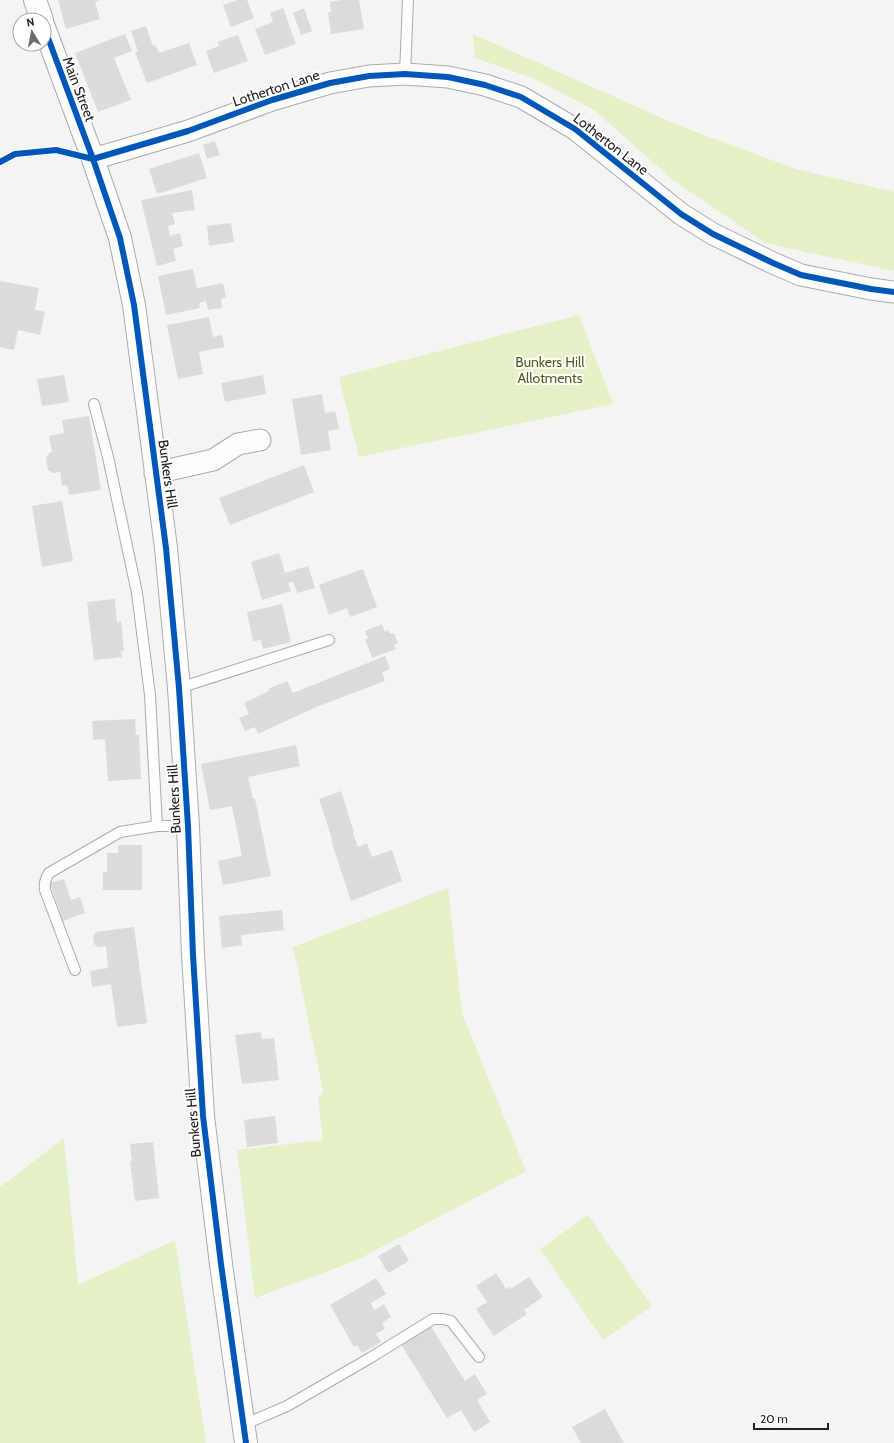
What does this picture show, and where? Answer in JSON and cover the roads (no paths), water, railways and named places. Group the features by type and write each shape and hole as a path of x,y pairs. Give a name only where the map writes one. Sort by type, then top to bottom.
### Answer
{"street":[{"path":"35,0 39,12"},
{"name":"Main Street","path":"52,49 93,159"},
{"name":"Lotherton Lane","path":"93,159 188,131 272,100 330,83 370,76 405,74 448,77 485,85 521,97 575,129 676,209 713,234 773,263 801,274 871,289 894,292"},
{"name":"Bunkers Hill","path":"93,159 120,238 134,305 166,548 180,688 188,826 193,955 204,1116 221,1264 244,1434"},
{"path":"155,473 213,460 238,444 260,440"}],"lane":[{"path":"405,74 408,0"},
{"path":"94,404 108,457 137,593 150,695 157,826"},
{"path":"180,688 329,640"},
{"path":"75,970 45,890 44,886 49,873 120,832 157,826 188,826"},
{"path":"244,1434 287,1406 377,1354 433,1319 450,1321 479,1358"}],"park label":[{"name":"Bunkers Hill Allotments","path":"550,370"}]}
